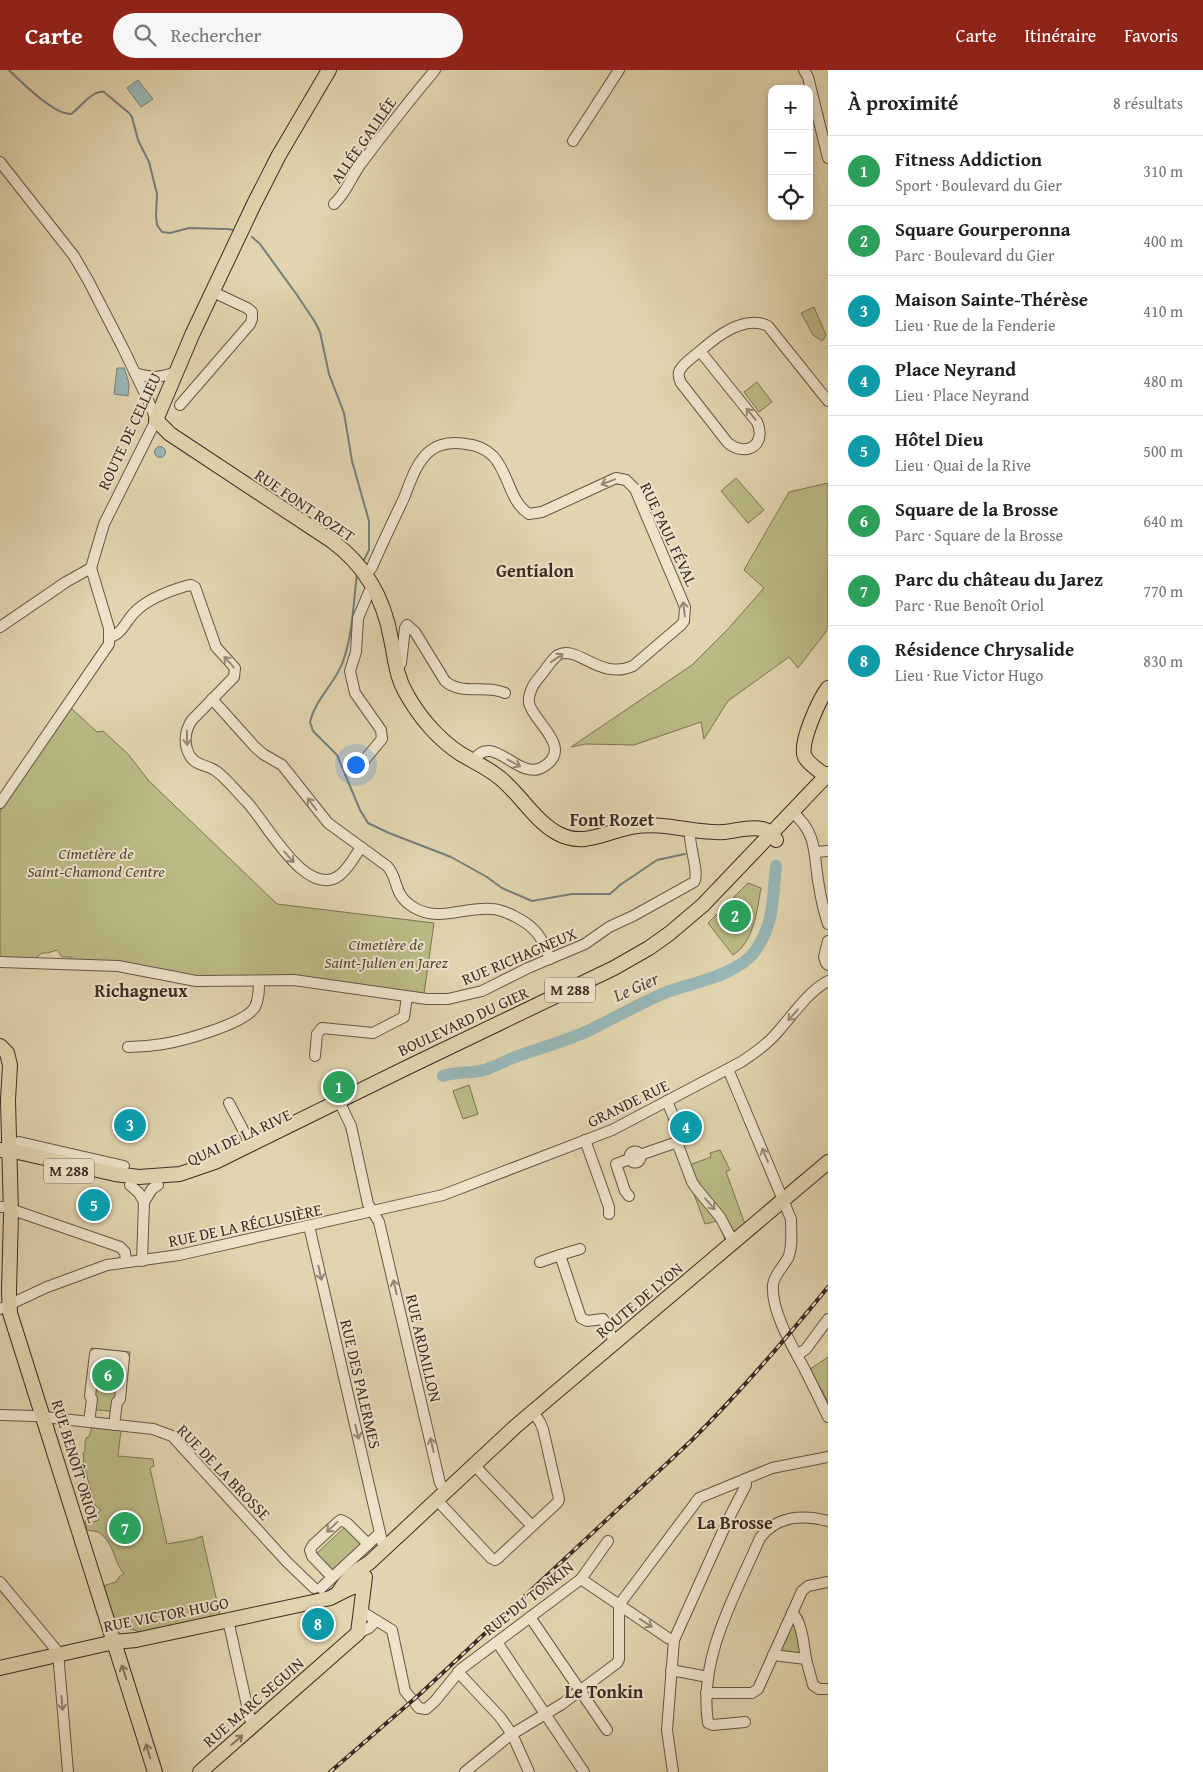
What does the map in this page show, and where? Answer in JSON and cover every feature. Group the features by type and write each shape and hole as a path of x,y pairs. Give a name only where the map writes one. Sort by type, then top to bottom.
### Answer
{"main road":[{"name":"ROUTE DE CELLIEU","path":"156,420 175,372 254,204 279,155 329,70"},
{"name":"RUE FONT ROZET","path":"156,420 170,434 193,450 332,541 362,570 374,587 382,605 388,622 396,667 406,694 434,732 457,751 500,778 552,830 572,838 592,838 642,825 722,832 758,828 766,830 774,837"},
{"path":"828,688 819,701 803,750 806,759 828,778"},
{"name":"BOULEVARD DU GIER","path":"340,1104 582,992 632,966 672,940 703,914 828,778"},
{"name":"RUE BENOÎT ORIOL","path":"0,1046 7,1053 10,1065 5,1152 3,1306 11,1316 44,1417 155,1772"},
{"name":"QUAI DE LA RIVE","path":"5,1152 115,1174 153,1177 180,1174 204,1167 340,1104"},
{"name":"QUAI DE LA RIVE","path":"5,1152 130,1185 158,1185 209,1174 340,1104"},
{"name":"ROUTE DE LYON","path":"474,1465 533,1412 828,1162"},
{"name":"RUE VICTOR HUGO","path":"0,1668 114,1642 136,1640 228,1620 360,1585 369,1563 474,1465"},
{"path":"358,1633 361,1579"},
{"name":"RUE MARC SEGUIN","path":"200,1772 358,1633"}],"street":[{"name":"ALLÉE GALILÉE","path":"334,204 340,199 356,172 392,121 434,70"},
{"path":"573,141 619,70"},
{"path":"804,70 808,77 828,158"},
{"path":"0,162 74,256 135,373 156,420"},
{"path":"180,405 185,402 250,324 252,319 252,312 247,308 213,292"},
{"path":"700,351 757,422 761,430 757,444 750,449 734,448 680,383 679,378 681,368 708,343 733,328 754,322 762,322 768,326 828,401"},
{"path":"135,373 155,378 164,377 175,372"},
{"name":"ROUTE DE CELLIEU","path":"91,568 104,524 156,420"},
{"name":"RUE PAUL FÉVAL","path":"362,570 372,567 423,458 430,451 448,443 470,444 492,456 499,465 517,502 529,514 542,512 610,480 621,478 635,489 686,607 684,620 681,625 633,666 624,670 606,670 568,653 558,655 552,660 534,685 528,701 554,741 554,754 542,768 534,770 526,768 491,750 483,750 477,754 473,761"},
{"path":"0,627 66,582 91,568 110,637 109,644 0,803"},
{"path":"110,637 118,633 130,616 141,606 162,595 186,586 191,586 197,590 216,647 236,672 187,727 186,745 189,754 198,763 216,771 250,806 290,860 314,878 333,879 340,875 361,847"},
{"path":"362,763 382,739 378,725 355,693 350,671 356,652 358,618 369,592 374,587"},
{"path":"396,667 401,663 405,628 408,625 415,632 445,681 450,685 460,688 496,690 505,693"},
{"path":"212,699 255,747 282,765 328,823 391,869 399,894 411,907 435,915 486,908 506,912 535,930 542,938 550,959"},
{"path":"795,814 809,834 816,852 818,886 828,924"},
{"name":"RUE RICHAGNEUX","path":"0,962 113,965 196,981 294,980 427,999 448,999 482,991 591,941 609,927 633,916 694,882 697,876 691,853 690,830"},
{"path":"816,852 828,851"},
{"path":"826,961 828,941"},
{"path":"128,1047 185,1040 239,1020 250,1014 255,1007 258,999 259,981"},
{"name":"GRANDE RUE","path":"412,1203 443,1195 612,1130 728,1069 768,1043 814,992 828,981"},
{"path":"315,1056 318,1034 322,1028 376,1032 404,1017 407,996"},
{"path":"728,1069 791,1220 792,1236 788,1257 776,1277 773,1293 786,1336 828,1416"},
{"path":"667,1101 680,1133 678,1145 696,1188 720,1217 734,1243"},
{"path":"229,1103 251,1145"},
{"name":"RUE ARDAILLON","path":"340,1104 351,1126 368,1204 379,1222 440,1483 441,1496"},
{"path":"585,1140 609,1207 609,1214"},
{"path":"629,1196 625,1191 616,1164 630,1159 634,1162 638,1161 640,1155 680,1141"},
{"path":"5,1152 19,1142 124,1166"},
{"path":"130,1185 140,1193 144,1202"},
{"path":"144,1202 152,1189 158,1185"},
{"name":"RUE DE LA RÉCLUSIÈRE","path":"144,1202 142,1261 179,1256 412,1203"},
{"path":"5,1207 124,1249 126,1262"},
{"name":"RUE DES PALERMES","path":"309,1226 384,1550"},
{"path":"540,1262 580,1249"},
{"path":"560,1255 581,1318 587,1321 603,1319 615,1343"},
{"path":"3,1306 94,1269 126,1262 142,1261"},
{"path":"797,1355 806,1349 828,1319"},
{"path":"89,1422 95,1354 124,1357 120,1399 117,1402 114,1425"},
{"path":"441,1496 491,1558 495,1560 560,1499 540,1422 533,1412"},
{"name":"RUE DE LA BROSSE","path":"0,1415 44,1417 153,1429 172,1436 287,1562 322,1594"},
{"path":"465,1772 512,1734 547,1714 619,1661 619,1605 699,1498 772,1468 828,1457"},
{"path":"474,1465 532,1526"},
{"path":"673,1772 667,1730 674,1640 727,1522 746,1485 745,1479"},
{"path":"745,1722 709,1725 706,1693 718,1635 760,1538 767,1530 774,1524 798,1518 828,1521"},
{"path":"332,1577 312,1556 310,1550 338,1522 341,1520 347,1523 368,1544"},
{"path":"322,1594 332,1577 380,1533"},
{"name":"RUE DU TONKIN","path":"458,1672 581,1579 608,1541"},
{"path":"581,1579 668,1638 674,1640"},
{"path":"0,1582 54,1646 58,1655 68,1772"},
{"path":"706,1693 756,1691 760,1686 802,1591 808,1586 828,1582"},
{"path":"360,1612 393,1632 406,1691 419,1708 426,1709 431,1706 458,1672 490,1705 512,1734 529,1772"},
{"path":"792,1613 797,1617 813,1685 819,1689 828,1689"},
{"path":"530,1617 607,1730"},
{"path":"228,1620 249,1712 254,1725"},
{"path":"358,1633 369,1628 376,1621"},
{"path":"497,1642 547,1714 584,1772"},
{"path":"774,1655 806,1659"},
{"path":"672,1670 708,1677"}],"green space":[{"path":"814,307 826,335 822,341 813,335 801,313"},
{"path":"757,382 772,402 759,412 744,392"},
{"path":"736,478 764,510 748,523 721,491"},
{"path":"828,483 828,629 798,668 789,657 728,701 704,739 701,722 634,745 586,744 571,747 692,665 728,629 764,588 744,570 789,492"},
{"name":"Cimetière de Saint-Chamond Centre","path":"71,708 97,732 103,731 128,754 149,781 277,904 434,923 424,994 290,977 213,980 71,962 71,957 62,957 57,950 42,953 33,960 0,959 0,811"},
{"path":"748,883 761,888 756,915 746,942 733,955 708,923"},
{"path":"469,1085 478,1114 463,1119 453,1091"},
{"path":"720,1150 730,1170 726,1172 745,1224 725,1240 718,1221 705,1224 684,1167 711,1157 710,1153"},
{"path":"91,1348 130,1352 124,1402 121,1402 120,1412 87,1409 88,1398 85,1398"},
{"path":"828,1357 828,1403 809,1370"},
{"path":"92,1427 121,1430 118,1456 153,1459 154,1466 150,1468 167,1544 202,1536 220,1615 140,1632 120,1626 116,1628 103,1586 116,1582 124,1574 105,1537 99,1532 87,1530 85,1521 89,1520 90,1523 99,1520 97,1514 101,1510 95,1505 83,1462 85,1441 89,1437"},
{"path":"345,1527 361,1544 332,1571 316,1554"},
{"path":"792,1623 796,1623 801,1653 780,1653 779,1648"}],"water":[{"path":"138,80 153,99 141,107 127,88"},
{"path":"117,368 124,368 129,383 128,396 114,394"},
{"path":"160,446 166,452 160,458 154,452"}],"waterway":[{"path":"9,70 38,97 64,113 71,114 91,96 100,92 104,92 129,113 132,117 138,140 149,162 157,194 157,225 162,232 170,233 189,228 234,230"},
{"path":"252,237 260,244 297,295 320,332 329,374 344,413 352,461 369,521 369,550 362,564"},
{"path":"357,575 351,631 346,653 339,671 316,706 310,722 313,731 337,755 360,810 368,823 451,857 487,877 502,888 532,901 572,894 610,894 657,860 685,854"},
{"name":"Le Gier","path":"443,1076 484,1070 515,1057 572,1038 662,994 718,976 740,965 756,950 765,934 772,906 776,866"}],"railway":[{"path":"330,1772 420,1694 692,1440 762,1365 828,1287"}],"place":[{"name":"Square Gourperonna","path":"735,916"},
{"name":"Fitness Addiction","path":"339,1087"},
{"name":"Maison Sainte-Thérèse","path":"130,1125"},
{"name":"Place Neyrand","path":"686,1127"},
{"name":"Hôtel Dieu","path":"94,1205"},
{"name":"Square de la Brosse","path":"108,1375"},
{"name":"Parc du château du Jarez","path":"125,1528"},
{"name":"Résidence Chrysalide","path":"318,1624"}],"district":[{"name":"Gentialon","path":"535,571"},
{"name":"Font Rozet","path":"612,820"},
{"name":"Richagneux","path":"141,991"},
{"name":"La Brosse","path":"735,1523"},
{"name":"Le Tonkin","path":"604,1692"}],"park label":[{"name":"Cimetière de Saint-Julien en Jarez","path":"386,953"}]}
